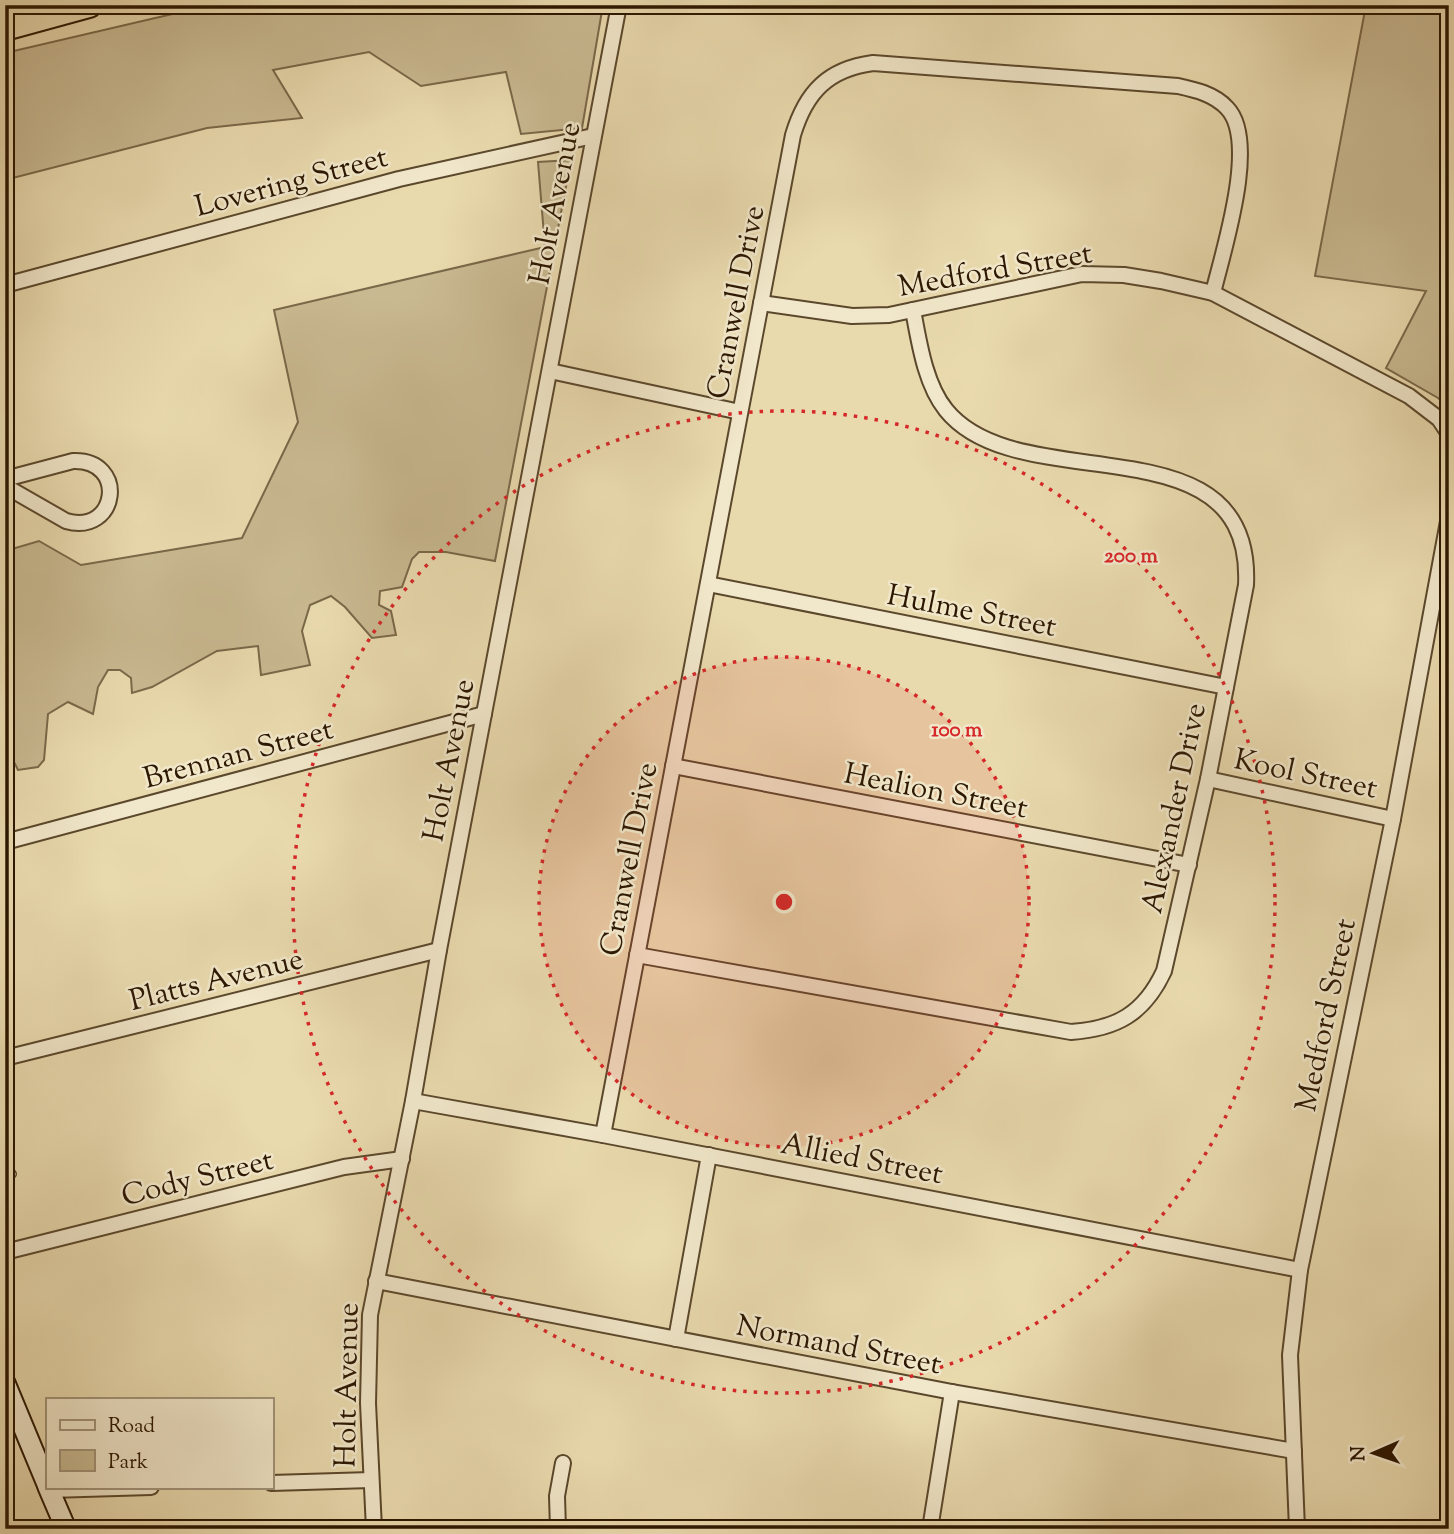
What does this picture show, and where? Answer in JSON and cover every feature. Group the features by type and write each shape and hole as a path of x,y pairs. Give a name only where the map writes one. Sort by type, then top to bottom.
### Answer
{"highway":[{"path":"5,28 89,5"}],"main road":[{"path":"5,1383 46,1480"},
{"path":"49,1488 66,1529"}],"street":[{"name":"Holt Avenue","path":"374,1529 368,1362 370,1315 413,1101 439,950 619,5"},
{"name":"Cranwell Drive","path":"603,1135 761,303 799,117 807,100 820,85 836,74 854,66 873,63 1178,86 1214,97 1229,109 1238,127 1241,146 1230,223 1213,293"},
{"name":"Lovering Street","path":"5,285 399,179 593,136"},
{"name":"Medford Street","path":"761,303 852,316 889,315 1082,274 1124,275 1213,293 1409,396 1439,419 1449,434"},
{"name":"Alexander Drive","path":"637,955 1051,1031 1089,1031 1108,1026 1143,1005 1155,989 1169,953 1189,865 1246,585 1247,566 1237,529 1213,500 1181,481 1125,468 1030,453 993,444 976,435 946,410 935,393 913,310"},
{"path":"550,371 740,412"},
{"path":"5,479 73,461 83,461 102,470 111,490 109,501 96,518 86,523 75,523 66,521 5,486"},
{"name":"Medford Street","path":"1297,1529 1290,1355 1300,1270 1393,819 1449,516"},
{"name":"Hulme Street","path":"708,584 1226,687"},
{"name":"Brennan Street","path":"5,842 484,715"},
{"name":"Healion Street","path":"673,766 1189,865"},
{"name":"Kool Street","path":"1208,779 1393,819"},
{"name":"Platts Avenue","path":"5,1058 439,950"},
{"name":"Allied Street","path":"413,1101 709,1155 1300,1270"},
{"path":"676,1339 709,1155"},
{"name":"Cody Street","path":"5,1252 344,1167 402,1158"},
{"name":"Normand Street","path":"376,1280 952,1392 1294,1451"},
{"path":"930,1529 952,1392"},
{"path":"558,1529 557,1496 563,1463"},
{"path":"273,1483 371,1479"}],"green space":[{"path":"211,5 603,5 582,128 521,134 506,72 421,86 369,52 273,70 302,118 207,128 5,180 5,53"},
{"path":"1366,5 1449,5 1449,407 1386,368 1426,291 1315,276"},
{"path":"571,160 495,561 446,552 419,552 412,559 402,587 380,591 379,605 391,611 396,635 372,638 345,607 331,596 310,605 302,631 310,665 261,675 258,646 217,651 152,687 132,693 131,678 120,670 108,670 98,687 93,714 68,702 48,714 44,760 38,767 18,770 9,752 5,753 5,551 39,541 81,565 242,538 298,422 274,310 545,247 538,162"}]}
